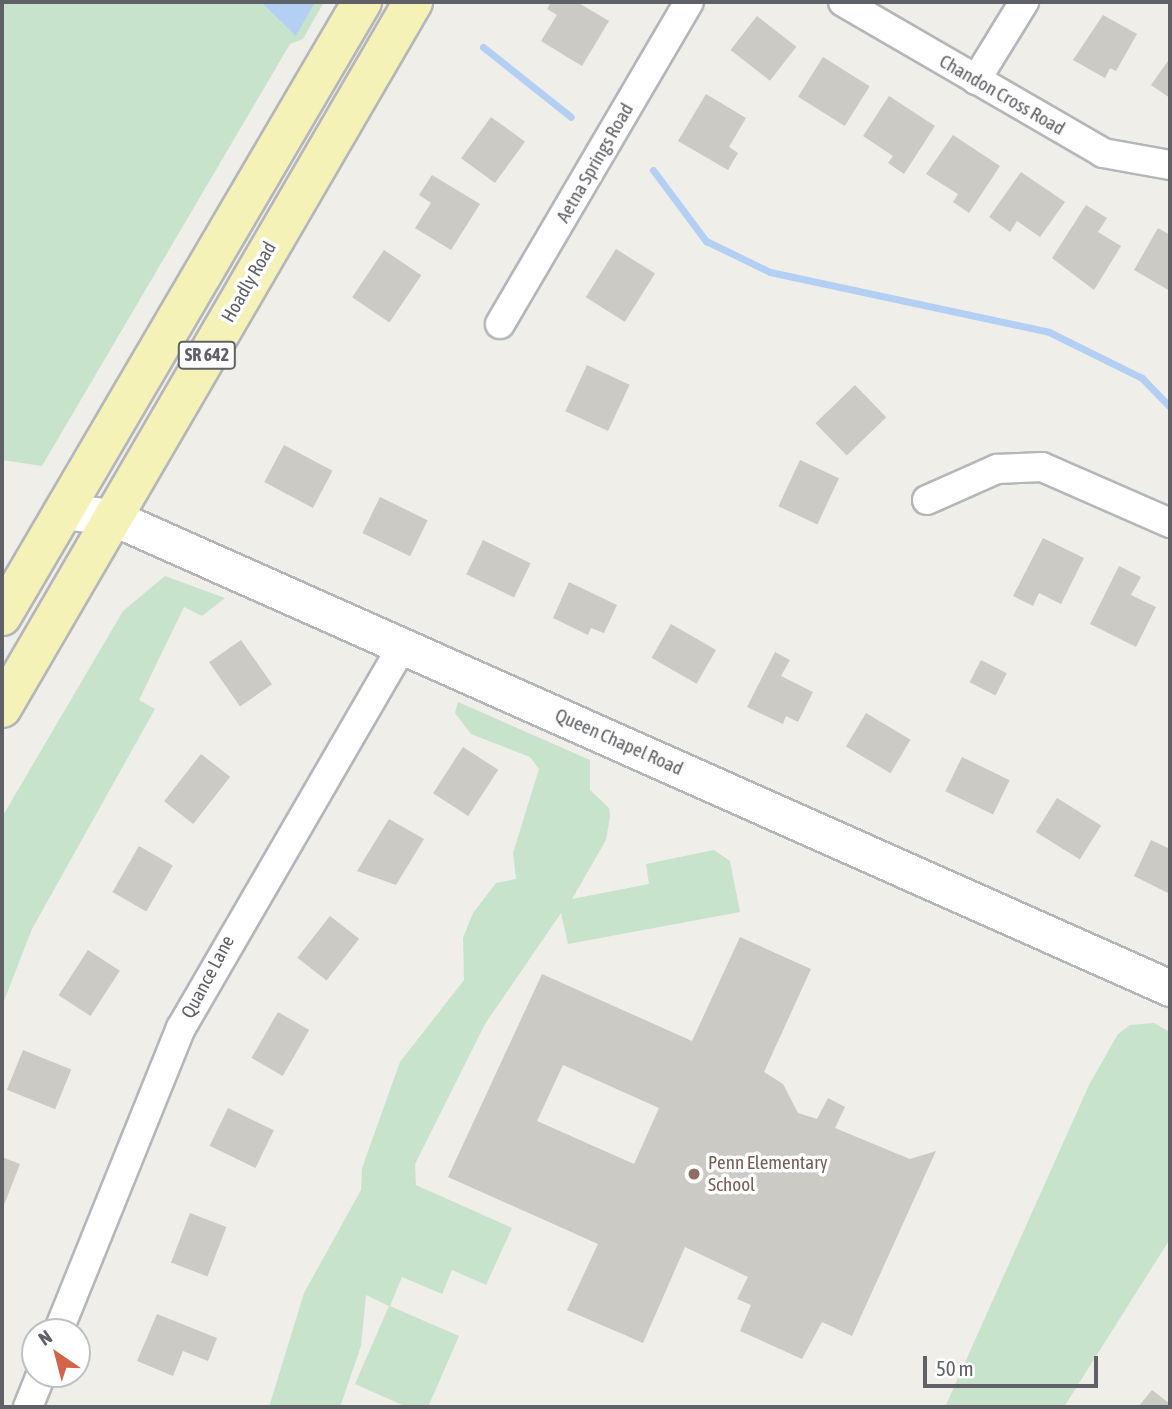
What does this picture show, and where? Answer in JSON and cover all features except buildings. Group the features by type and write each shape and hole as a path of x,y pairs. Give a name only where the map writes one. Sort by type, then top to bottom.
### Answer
{"main road":[{"name":"SR 642","path":"2,616 362,2"},
{"name":"Hoadly Road","path":"2,708 412,2"}],"street":[{"name":"Aetna Springs Road","path":"500,324 689,2"},
{"name":"Chandon Cross Road","path":"842,2 1103,153 1170,165"},
{"path":"976,80 1024,2"},
{"path":"927,500 997,469 1042,467 1170,523"},
{"name":"Queen Chapel Road","path":"63,511 112,517 404,644 1170,988"},
{"name":"Quance Lane","path":"64,1318 181,1028 404,644"},
{"path":"28,1407 35,1388"}],"green space":[{"path":"2,2 324,2 303,39 290,44 42,466 2,460"},
{"path":"165,576 225,598 202,616 184,607 139,700 155,709 32,929 2,1006 2,817 123,611"},
{"path":"458,702 590,760 590,790 609,808 610,817 606,840 572,899 649,884 646,864 714,850 730,861 740,912 568,944 561,913 485,1024 415,1164 416,1185 512,1228 486,1285 452,1270 442,1294 402,1277 390,1306 459,1336 428,1407 407,1407 355,1384 389,1306 366,1295 361,1346 340,1407 269,1407 304,1293 361,1190 362,1168 400,1062 464,980 463,938 473,913 496,883 516,879 513,853 539,769 530,757 471,734 455,713"},
{"path":"1154,1023 1170,1032 1170,1239 1064,1407 945,1407 1089,1085 1118,1034 1130,1025"}],"water":[{"path":"261,2 315,2 296,36"}],"waterway":[{"path":"483,47 571,117"},
{"path":"653,170 706,241 770,272 1049,332 1142,378 1170,407"}],"place":[{"name":"Penn Elementary School","path":"694,1174"}]}
